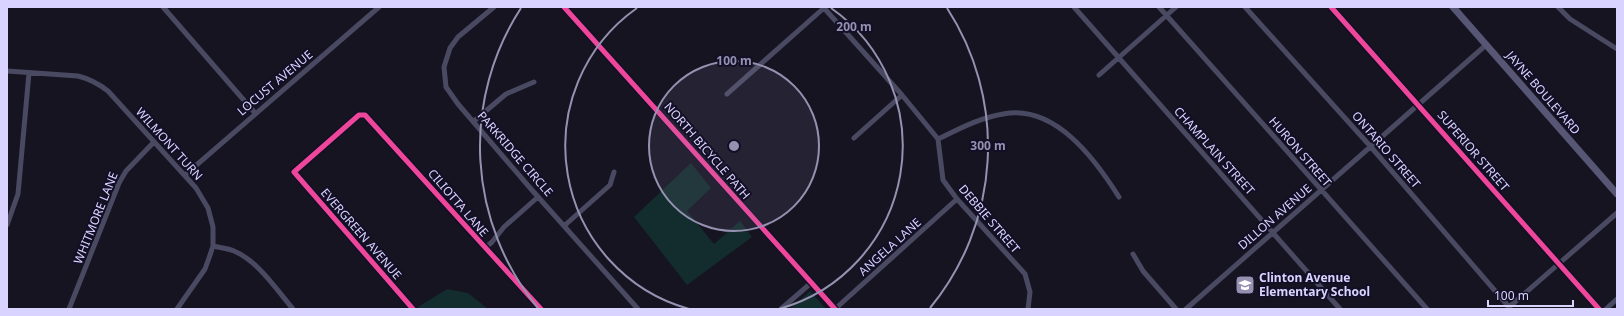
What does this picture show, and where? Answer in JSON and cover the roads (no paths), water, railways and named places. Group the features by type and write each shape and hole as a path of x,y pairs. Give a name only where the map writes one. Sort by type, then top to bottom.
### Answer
{"street":[{"path":"163,7 255,113"},
{"name":"LOCUST AVENUE","path":"185,175 379,7"},
{"name":"PARKRIDGE CIRCLE","path":"494,7 458,37 450,48 444,67 446,87 538,197 638,309"},
{"name":"NORTH BICYCLE PATH","path":"564,7 662,115 810,283 835,309"},
{"name":"CHAMPLAIN STREET","path":"1074,7 1340,309"},
{"name":"HURON STREET","path":"1159,7 1427,309"},
{"path":"1099,75 1176,7"},
{"name":"ONTARIO STREET","path":"1245,7 1371,147 1508,308"},
{"name":"SUPERIOR STREET","path":"1331,7 1599,309"},
{"name":"JAYNE BOULEVARD","path":"1453,7 1616,193"},
{"path":"1558,7 1570,19 1617,50"},
{"path":"727,94 825,8 902,95 938,139 980,119 1004,113 1022,113 1049,120 1062,129 1101,169 1119,197"},
{"name":"DILLON AVENUE","path":"1186,309 1486,45"},
{"name":"WILMONT TURN","path":"7,71 78,76 97,83 108,91 196,188 208,208 213,228 213,246 205,269 177,309"},
{"path":"7,225 18,194 29,73"},
{"path":"474,121 506,94 534,82"},
{"path":"854,138 902,95"},
{"name":"EVERGREEN AVENUE","path":"358,115 294,172 413,309"},
{"name":"CILIOTTA LANE","path":"358,115 365,115 541,309"},
{"name":"DEBBIE STREET","path":"938,139 943,180 957,199 1024,274 1030,292 1028,309"},
{"name":"WHITMORE LANE","path":"69,309 119,183 126,170 154,143"},
{"path":"564,226 610,185 614,172"},
{"path":"485,248 504,227 538,197"},
{"name":"ANGELA LANE","path":"835,309 957,199"},
{"path":"1508,308 1617,213"},
{"path":"213,246 234,251 250,262 259,270 293,309"},
{"path":"1133,254 1143,271 1176,309"},
{"path":"781,309 810,283"},
{"path":"1606,309 1617,299"}],"place":[{"name":"Clinton Avenue Elementary School","path":"1245,285"}]}
